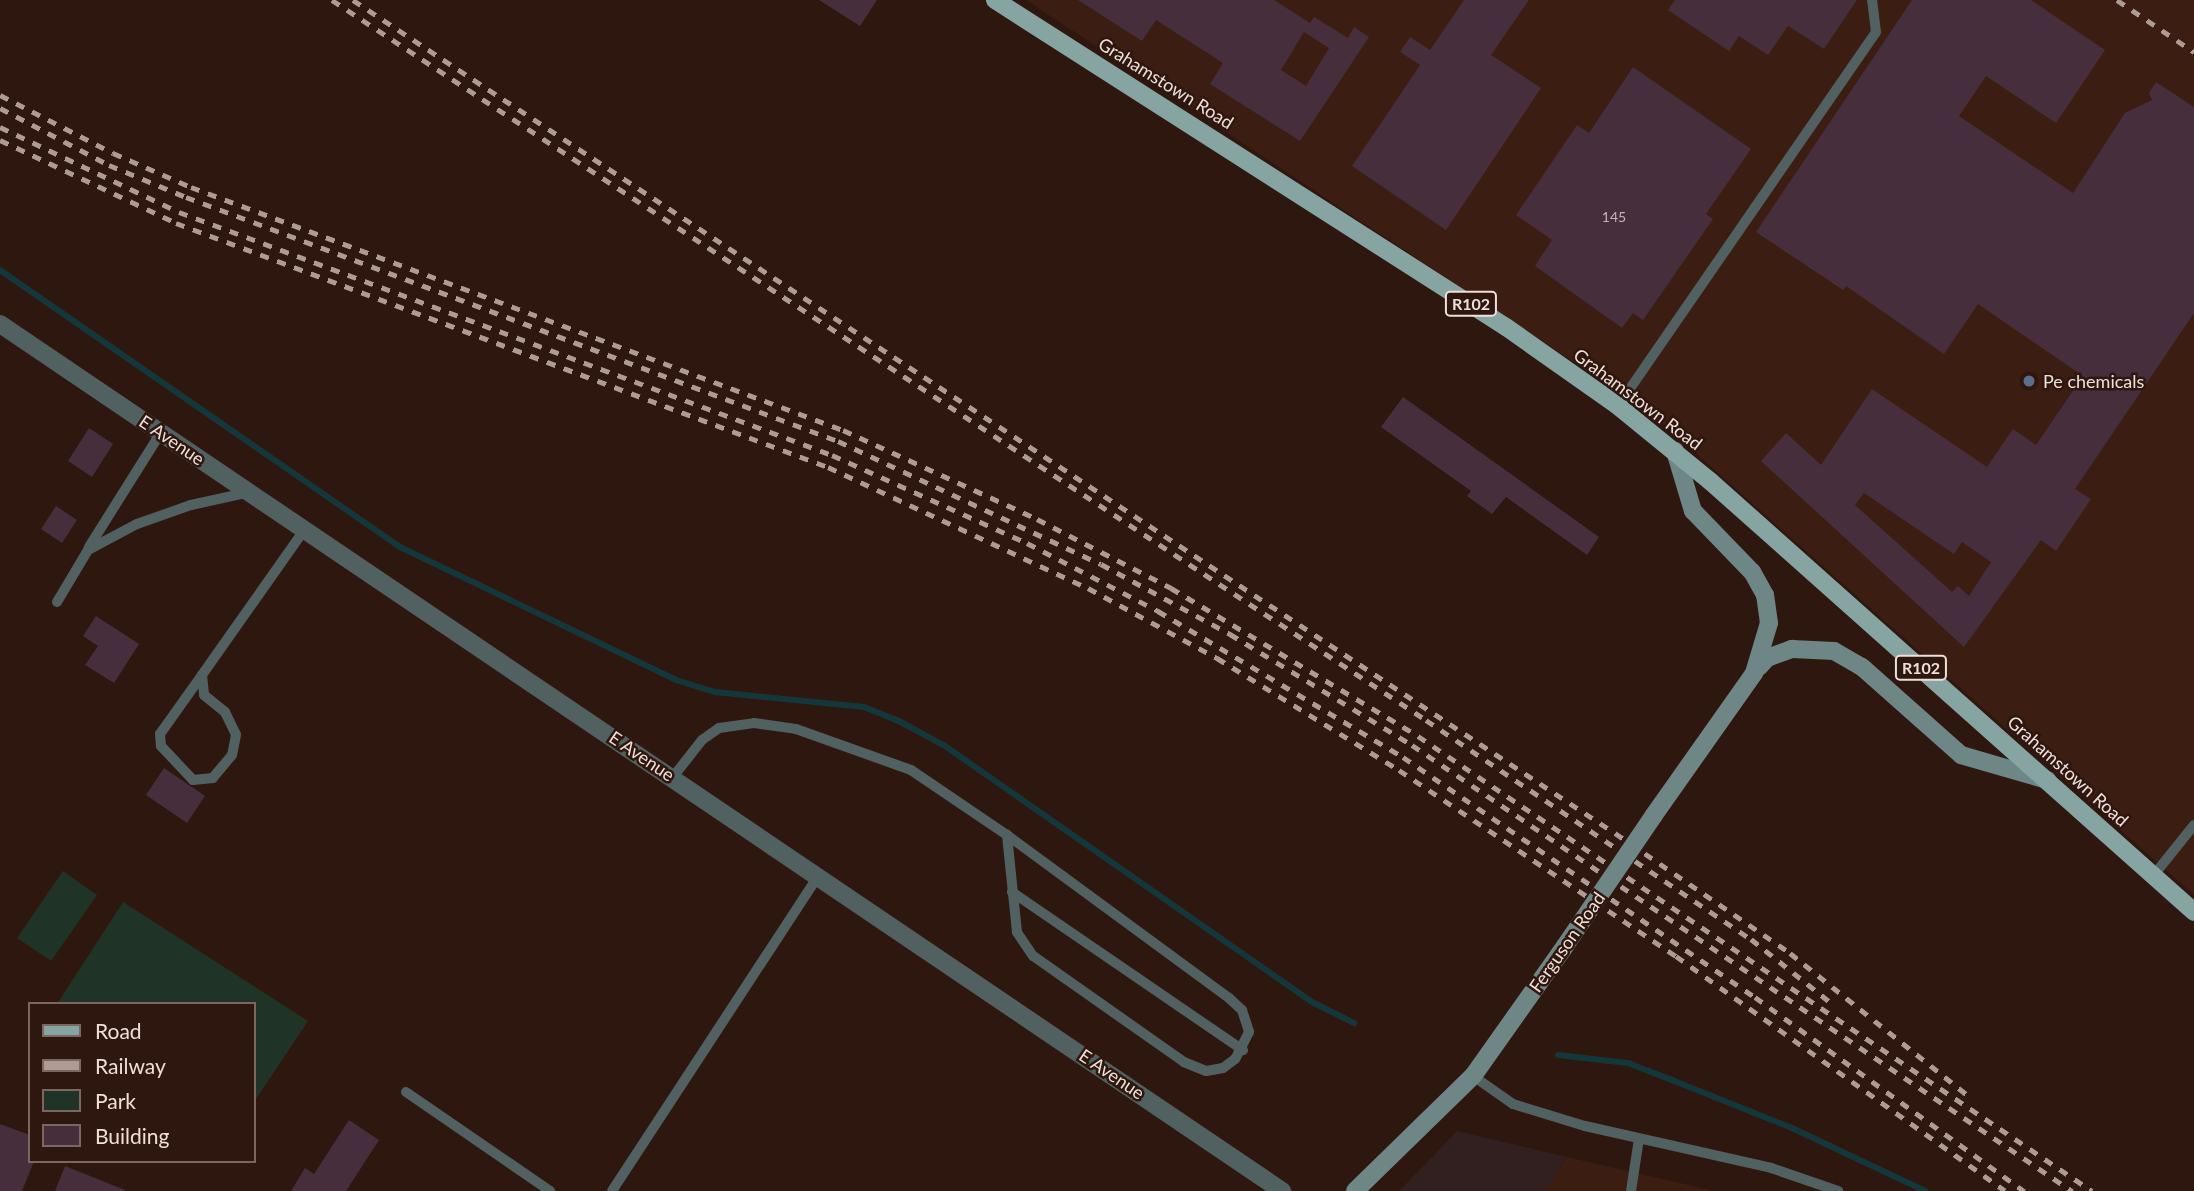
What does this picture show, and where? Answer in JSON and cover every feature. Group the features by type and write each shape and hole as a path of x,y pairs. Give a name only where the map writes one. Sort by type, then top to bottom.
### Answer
{"main road":[{"name":"Grahamstown Road","path":"995,0 1495,320 1618,406 1675,451 2194,912"},
{"name":"Ferguson Road","path":"1355,1191 1473,1076 1754,673 1768,638 1765,595 1742,561 1693,511 1675,451"},
{"name":"Ferguson Road","path":"1754,673 1780,652 1805,648 1834,652 1862,667 1961,755 2047,780"}],"street":[{"name":"E Avenue","path":"0,324 819,875 1282,1191"}],"lane":[{"path":"1618,406 1876,32 1872,0"},
{"path":"57,602 161,432"},
{"path":"88,550 191,505 250,492"},
{"path":"202,675 204,695 225,712 236,735 232,755 213,778 193,780 161,746 160,733 305,529"},
{"path":"673,777 702,740 719,728 754,723 796,729 911,770 1007,835 1229,998 1248,1021 1243,1050 1223,1068 1206,1071 1161,1047 1033,956 1017,932 1007,835"},
{"path":"2153,876 2194,825"},
{"path":"612,1191 819,875"},
{"path":"1012,892 1243,1050"},
{"path":"1473,1076 1513,1104 1639,1139 1771,1168 1838,1191"},
{"path":"406,1092 550,1191"},
{"path":"1631,1191 1639,1139"}],"shaded area":[{"path":"1026,0 2194,0 2194,895 1648,411"},
{"path":"1457,1131 1567,1157 1545,1191 1399,1191"},
{"path":"1567,1157 1715,1191 1545,1191"}],"green space":[{"path":"63,871 97,895 51,961 17,938"},
{"path":"123,902 308,1021 256,1099 256,1002 58,1002"}],"building":[{"path":"819,0 877,0 860,26"},
{"path":"1078,0 1274,0 1310,23 1314,17 1348,38 1354,27 1369,37 1300,141 1210,84 1223,63 1156,20 1142,41","holes":["1304,32 1329,48 1306,86 1281,70"]},
{"path":"1464,0 1529,0 1491,55 1541,88 1446,230 1352,166 1420,65 1400,52 1410,37 1430,50"},
{"path":"1675,0 1857,0 1824,49 1788,26 1768,55 1739,36 1729,51 1668,10"},
{"path":"1912,0 2031,0 2105,50 2056,123 1986,76 1959,116 2073,193 2125,113 2152,100 2149,93 2156,82 2194,107 2194,313 2075,489 2091,499 2056,551 2041,540 1964,647 1761,461 1786,433 1821,465 1872,389 1987,467 2013,429 2036,445 2083,376 1978,304 1944,354 1846,286 1843,290 1756,232","holes":["1864,493 1954,554 1962,542 1991,562 1969,596 1958,586 1952,592 1855,505"]},
{"path":"1633,67 1751,149 1706,214 1713,219 1643,320 1633,313 1622,328 1535,266 1552,240 1516,215 1577,125 1589,133"},
{"path":"1403,397 1599,537 1587,555 1506,497 1492,514 1467,496 1471,491 1381,427"},
{"path":"89,428 113,444 92,477 68,461"},
{"path":"56,506 77,520 62,543 41,529"},
{"path":"96,616 139,644 114,683 85,665 98,646 83,636"},
{"path":"164,768 205,796 187,823 146,795"},
{"path":"349,1120 379,1140 346,1191 291,1191 305,1168 314,1174"},
{"path":"0,1124 28,1134 28,1163 33,1163 22,1191 0,1191"},
{"path":"65,1166 125,1190 125,1191 55,1191"}],"waterway":[{"path":"0,270 400,547 676,680 715,692 864,707 897,720 945,746 1314,1003 1354,1023"},
{"path":"1558,1055 1628,1063 1792,1128 1925,1191"}],"railway":[{"path":"332,0 1426,720 1751,939 1835,1006"},
{"path":"353,0 1615,833 1790,953 1966,1094"},
{"path":"2117,0 2194,52"},
{"path":"0,95 113,153 191,187 843,430 1037,519 1171,588 1418,736 2092,1191"},
{"path":"0,108 109,165 186,197 838,441 1101,564 1230,634 1412,745 2072,1191"},
{"path":"0,127 179,212 832,455 1027,543 1158,611 1403,757 1755,997 2024,1191"},
{"path":"0,140 176,223 828,467 1088,588 1217,658 1399,770 1676,956 2005,1191"}],"place":[{"name":"Pe chemicals","path":"2029,381"}]}
